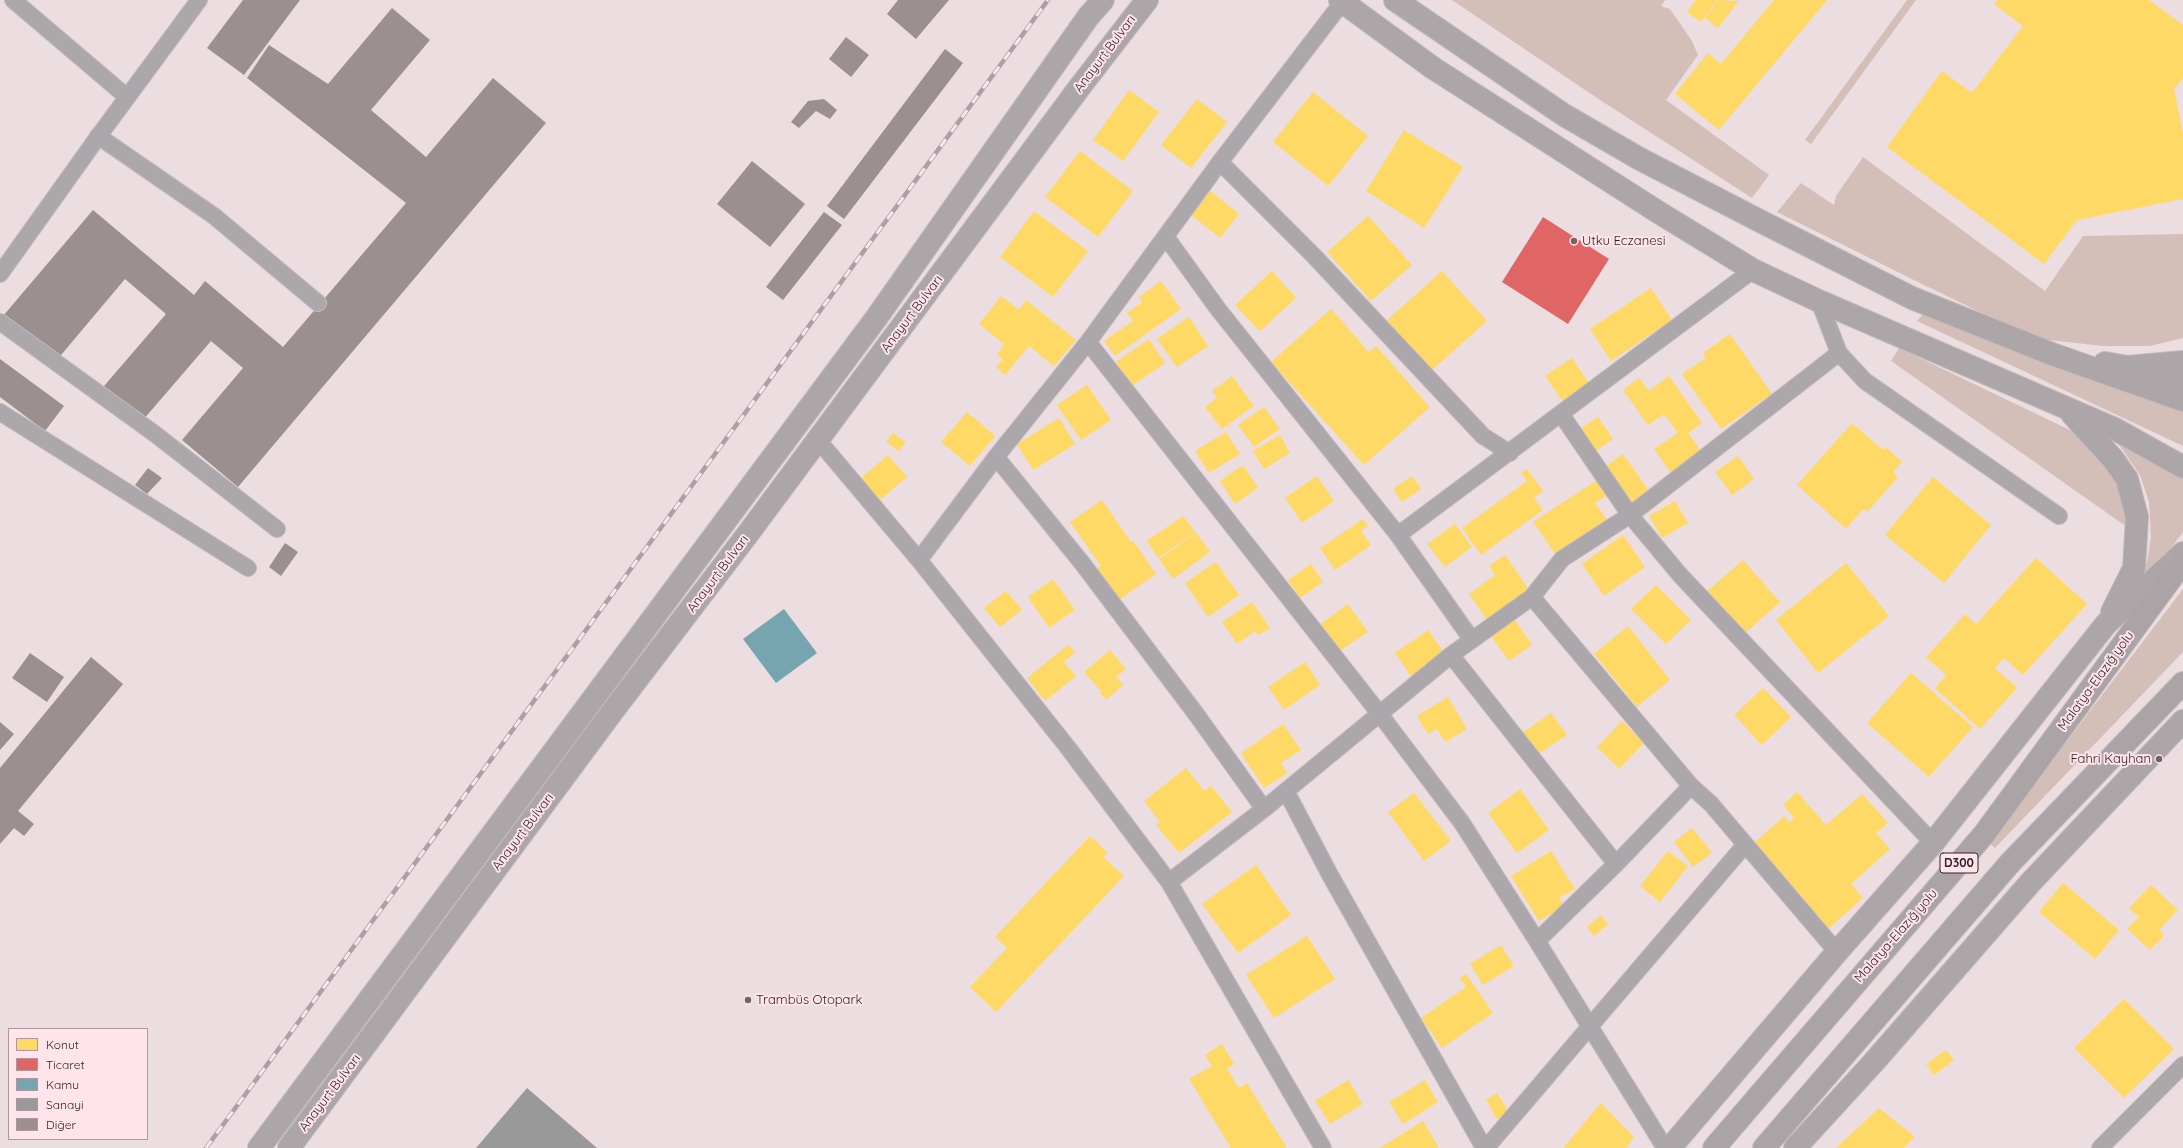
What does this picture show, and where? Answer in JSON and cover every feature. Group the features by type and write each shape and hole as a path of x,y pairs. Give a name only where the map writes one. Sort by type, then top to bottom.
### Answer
{"highway":[{"name":"Malatya-Elazığ yolu","path":"1714,1148 1985,833 2183,562"},
{"name":"D300","path":"1764,1148 2010,863 2183,683"}],"street":[{"path":"13,0 127,97"},
{"path":"0,274 98,136 199,0"},
{"name":"Anayurt Bulvarı","path":"259,1148 877,317 1088,17 1103,0"},
{"name":"Anayurt Bulvarı","path":"289,1148 612,712 818,440 1079,88 1147,0"},
{"path":"1395,0 1564,115 1640,159 1912,298 2052,354 2183,400"},
{"path":"919,560 996,457 1088,342 1220,162 1342,1 1433,68 1658,212 1753,270 1819,301 2115,429 2183,467"},
{"path":"98,136 214,216 318,303"},
{"path":"1220,162 1314,256 1483,436 1510,453"},
{"path":"1166,237 1218,309 1398,535 1472,640"},
{"path":"1398,535 1510,453 1753,270"},
{"path":"1819,301 1839,353 1865,381 2059,516"},
{"path":"0,322 155,434 277,529"},
{"path":"1088,342 1379,713 1462,823 1537,940 1665,1148"},
{"path":"1168,882 1264,809 1451,655 1532,597 1562,559 1630,515 1839,353"},
{"path":"2052,354 2128,367 2165,380 2183,379"},
{"path":"2128,367 2183,362"},
{"path":"2067,409 2114,459 2127,479 2137,517 2134,568 2106,624"},
{"path":"0,412 248,568"},
{"path":"1562,414 1630,515 1680,575 1933,843"},
{"path":"818,440 919,560 1069,749 1168,882 1323,1148"},
{"path":"996,457 1087,570 1196,714 1264,809"},
{"path":"1670,1148 1837,952 1933,843 2106,624 2183,553"},
{"path":"1532,597 1691,786 1711,804 1744,846 1837,952"},
{"path":"1451,655 1616,864"},
{"path":"1795,1148 1873,1063 2030,883 2183,721"},
{"path":"1537,940 1616,864 1691,786"},
{"path":"1286,791 1330,875 1485,1148 1744,846"},
{"path":"2109,1145 2183,1065"}],"shaded area":[{"path":"1452,0 1665,0 1661,6 1670,9 1692,41 1698,55 1666,100 1769,175 1752,198 1597,98"},
{"path":"1907,0 1916,0 1811,144 1805,140"},
{"path":"1863,157 2045,291 2083,236 2183,234 2183,338 2150,346 2103,346 2040,339 2015,329 1777,212 1801,183 1834,205 1836,196"},
{"path":"1923,314 2183,406 2183,446 1917,321"},
{"path":"1899,348 2074,432 2124,480 2127,527 1891,361"},
{"path":"2118,443 2183,472 2183,532 2139,591 2134,588 2147,563 2151,537 2149,502 2140,475"},
{"path":"2183,589 2183,652 1995,848 1989,843"}],"building: Konut":[{"path":"1696,0 1717,0 1701,22 1687,12"},
{"path":"1718,0 1739,1 1718,28 1705,18"},
{"path":"1774,0 1827,0 1719,130 1675,94 1708,53 1721,64"},
{"path":"1997,0 2149,0 2183,25 2183,78 2174,89 2183,133 2183,199 2077,220 2044,264 1887,147 1942,71 1972,93 2023,26 1994,4"},
{"path":"1129,90 1159,112 1123,161 1093,140"},
{"path":"1313,92 1368,136 1328,186 1273,142"},
{"path":"1197,99 1227,122 1191,168 1161,145"},
{"path":"1404,130 1463,167 1424,228 1366,191"},
{"path":"1080,151 1133,191 1098,237 1045,197"},
{"path":"1209,190 1239,214 1220,238 1190,214"},
{"path":"1034,211 1088,251 1053,297 1000,257"},
{"path":"1368,216 1412,265 1371,301 1327,252"},
{"path":"1272,271 1296,298 1260,331 1235,305"},
{"path":"1442,271 1487,321 1431,371 1386,321"},
{"path":"1161,281 1181,309 1115,356 1104,341 1133,321 1127,313 1142,302 1139,297"},
{"path":"1651,288 1672,320 1611,361 1590,329"},
{"path":"1001,296 1019,310 1026,300 1076,340 1054,366 1029,346 1005,375 996,367 1003,359 997,354 1004,344 979,324"},
{"path":"1331,309 1369,352 1376,346 1430,407 1364,465 1271,362"},
{"path":"1189,317 1208,346 1177,367 1157,339"},
{"path":"1730,334 1772,394 1721,429 1682,374 1706,358 1703,353"},
{"path":"1149,339 1165,363 1132,386 1116,362"},
{"path":"1572,358 1592,388 1566,406 1545,376"},
{"path":"1232,376 1254,406 1222,429 1205,407 1217,398 1212,391"},
{"path":"1669,376 1702,423 1688,433 1701,451 1671,473 1654,449 1678,433 1664,414 1648,425 1623,390 1639,378 1649,391"},
{"path":"1087,385 1111,420 1081,440 1057,405"},
{"path":"1264,407 1280,429 1254,447 1238,425"},
{"path":"967,412 995,436 970,466 941,442"},
{"path":"1598,417 1613,439 1590,455 1575,432"},
{"path":"1059,418 1075,444 1033,470 1017,444"},
{"path":"1852,423 1883,450 1886,447 1902,462 1893,472 1898,477 1867,512 1863,509 1846,529 1797,485"},
{"path":"1226,432 1240,454 1209,473 1195,451"},
{"path":"893,433 906,442 899,451 886,442"},
{"path":"1280,435 1290,453 1264,469 1253,451"},
{"path":"1623,454 1651,494 1629,509 1602,469"},
{"path":"888,455 907,477 880,500 861,478"},
{"path":"1738,456 1754,479 1732,495 1715,472"},
{"path":"1243,465 1258,488 1235,504 1220,481"},
{"path":"1527,469 1543,491 1534,498 1543,510 1481,555 1462,528 1527,481 1521,473"},
{"path":"1317,476 1334,501 1302,523 1285,498"},
{"path":"1412,476 1421,489 1402,502 1393,489"},
{"path":"1933,477 1991,525 1944,583 1885,535"},
{"path":"1596,481 1606,496 1595,503 1607,520 1556,555 1533,522"},
{"path":"1102,500 1131,542 1133,541 1156,574 1117,601 1096,569 1101,566 1070,522"},
{"path":"1675,501 1688,523 1662,538 1649,516"},
{"path":"1183,516 1195,532 1158,558 1147,541"},
{"path":"1363,519 1368,526 1361,531 1371,545 1335,570 1320,548"},
{"path":"1455,524 1472,547 1445,567 1427,544"},
{"path":"1196,532 1210,552 1173,579 1159,559"},
{"path":"1623,535 1645,567 1604,596 1582,564"},
{"path":"1505,555 1529,590 1487,620 1469,594 1495,575 1489,566"},
{"path":"2036,558 2087,604 2023,675 2004,658 1995,668 2017,688 1980,729 1935,688 1946,675 1926,657 1965,614 1976,624"},
{"path":"1743,560 1780,602 1743,635 1705,593"},
{"path":"1216,562 1239,595 1208,617 1185,583"},
{"path":"1846,563 1889,616 1818,673 1776,620"},
{"path":"1311,564 1323,582 1300,598 1288,580"},
{"path":"1053,579 1075,610 1049,628 1028,597"},
{"path":"1656,585 1691,620 1666,644 1631,609"},
{"path":"1006,591 1022,610 1000,627 984,608"},
{"path":"1252,602 1270,628 1258,635 1255,631 1237,644 1222,622"},
{"path":"1348,604 1368,632 1338,652 1319,625"},
{"path":"1513,617 1532,645 1509,661 1489,633"},
{"path":"1628,626 1670,680 1637,707 1594,654"},
{"path":"1428,630 1446,655 1413,679 1395,653"},
{"path":"1068,645 1075,653 1063,662 1076,676 1045,701 1027,678"},
{"path":"1110,650 1126,669 1116,677 1123,685 1106,700 1100,693 1101,691 1084,672"},
{"path":"1305,662 1320,685 1284,710 1268,687"},
{"path":"1911,673 1973,727 1929,777 1867,723"},
{"path":"1763,688 1791,717 1762,745 1734,715"},
{"path":"1448,697 1467,729 1445,742 1437,729 1428,734 1417,716"},
{"path":"1551,713 1567,735 1537,755 1522,733"},
{"path":"1622,721 1644,743 1619,769 1597,747"},
{"path":"1283,724 1301,750 1281,763 1287,773 1264,788 1241,753"},
{"path":"1186,768 1204,791 1211,786 1232,812 1179,853 1156,825 1160,822 1144,801"},
{"path":"1520,789 1549,830 1517,853 1488,813"},
{"path":"1797,792 1826,825 1862,794 1888,823 1876,833 1890,849 1851,884 1863,898 1828,929 1753,844 1784,816 1789,822 1794,818 1783,805"},
{"path":"1414,793 1451,841 1424,861 1388,812"},
{"path":"1692,828 1712,853 1693,867 1674,842"},
{"path":"1090,836 1108,853 1103,857 1124,876 996,1012 970,987 1007,948 995,937"},
{"path":"1551,851 1575,889 1559,898 1564,906 1539,921 1511,876"},
{"path":"1668,851 1688,866 1660,902 1640,886"},
{"path":"1256,865 1291,915 1238,953 1202,904"},
{"path":"2063,883 2119,930 2095,959 2039,912"},
{"path":"2151,885 2178,910 2159,930 2164,936 2150,950 2127,929 2139,917 2129,908"},
{"path":"1601,915 1608,924 1594,936 1587,927"},
{"path":"1307,936 1335,979 1274,1018 1246,975"},
{"path":"1501,945 1514,966 1483,985 1470,964"},
{"path":"1466,974 1493,1013 1442,1048 1421,1018 1466,987 1460,978"},
{"path":"2124,999 2174,1049 2124,1098 2074,1048"},
{"path":"1222,1044 1234,1064 1227,1069 1239,1088 1247,1083 1287,1148 1231,1148 1189,1079 1212,1066 1205,1055"},
{"path":"1946,1050 1954,1060 1934,1075 1926,1064"},
{"path":"1348,1080 1363,1104 1330,1124 1315,1101"},
{"path":"1425,1080 1438,1102 1403,1124 1389,1102"},
{"path":"1497,1093 1509,1112 1497,1119 1486,1100"},
{"path":"1601,1103 1634,1137 1626,1148 1563,1148"},
{"path":"1879,1108 1915,1137 1903,1148 1836,1148"},
{"path":"1423,1121 1439,1148 1380,1148"}],"building: Ticaret":[{"path":"1543,217 1609,259 1568,324 1502,282"}],"building: Kamu":[{"path":"784,609 817,653 776,683 743,639"}],"building: Sanayi":[{"path":"527,1088 597,1148 476,1148"}],"building: Diğer":[{"path":"243,0 300,0 244,75 207,48"},
{"path":"898,0 949,0 916,39 887,14"},
{"path":"392,8 430,40 371,110 426,157 493,78 546,123 238,487 182,440 243,368 211,341 143,420 104,386 166,314 125,279 56,361 3,316 93,210 194,295 205,281 283,347 406,203 247,78 269,45 328,84"},
{"path":"846,37 869,55 851,77 829,59"},
{"path":"945,49 963,63 844,219 827,206"},
{"path":"824,99 837,110 830,119 816,111 799,128 791,122 808,101"},
{"path":"752,161 805,204 770,247 717,204"},
{"path":"824,212 842,225 783,300 766,287"},
{"path":"0,359 64,406 45,431 0,397"},
{"path":"148,468 162,478 147,494 135,485"},
{"path":"285,543 298,552 281,576 269,567"},
{"path":"30,653 64,677 47,702 12,678"},
{"path":"91,657 123,684 18,811 34,824 24,836 14,828 0,844 0,768"},
{"path":"0,722 14,734 0,750"}],"railway":[{"path":"206,1148 1048,0"}],"place":[{"name":"Utku Eczanesi","path":"1574,241"},
{"name":"Fahri Kayhan","path":"2159,759"},
{"name":"Trambüs Otopark","path":"748,1000"}]}
